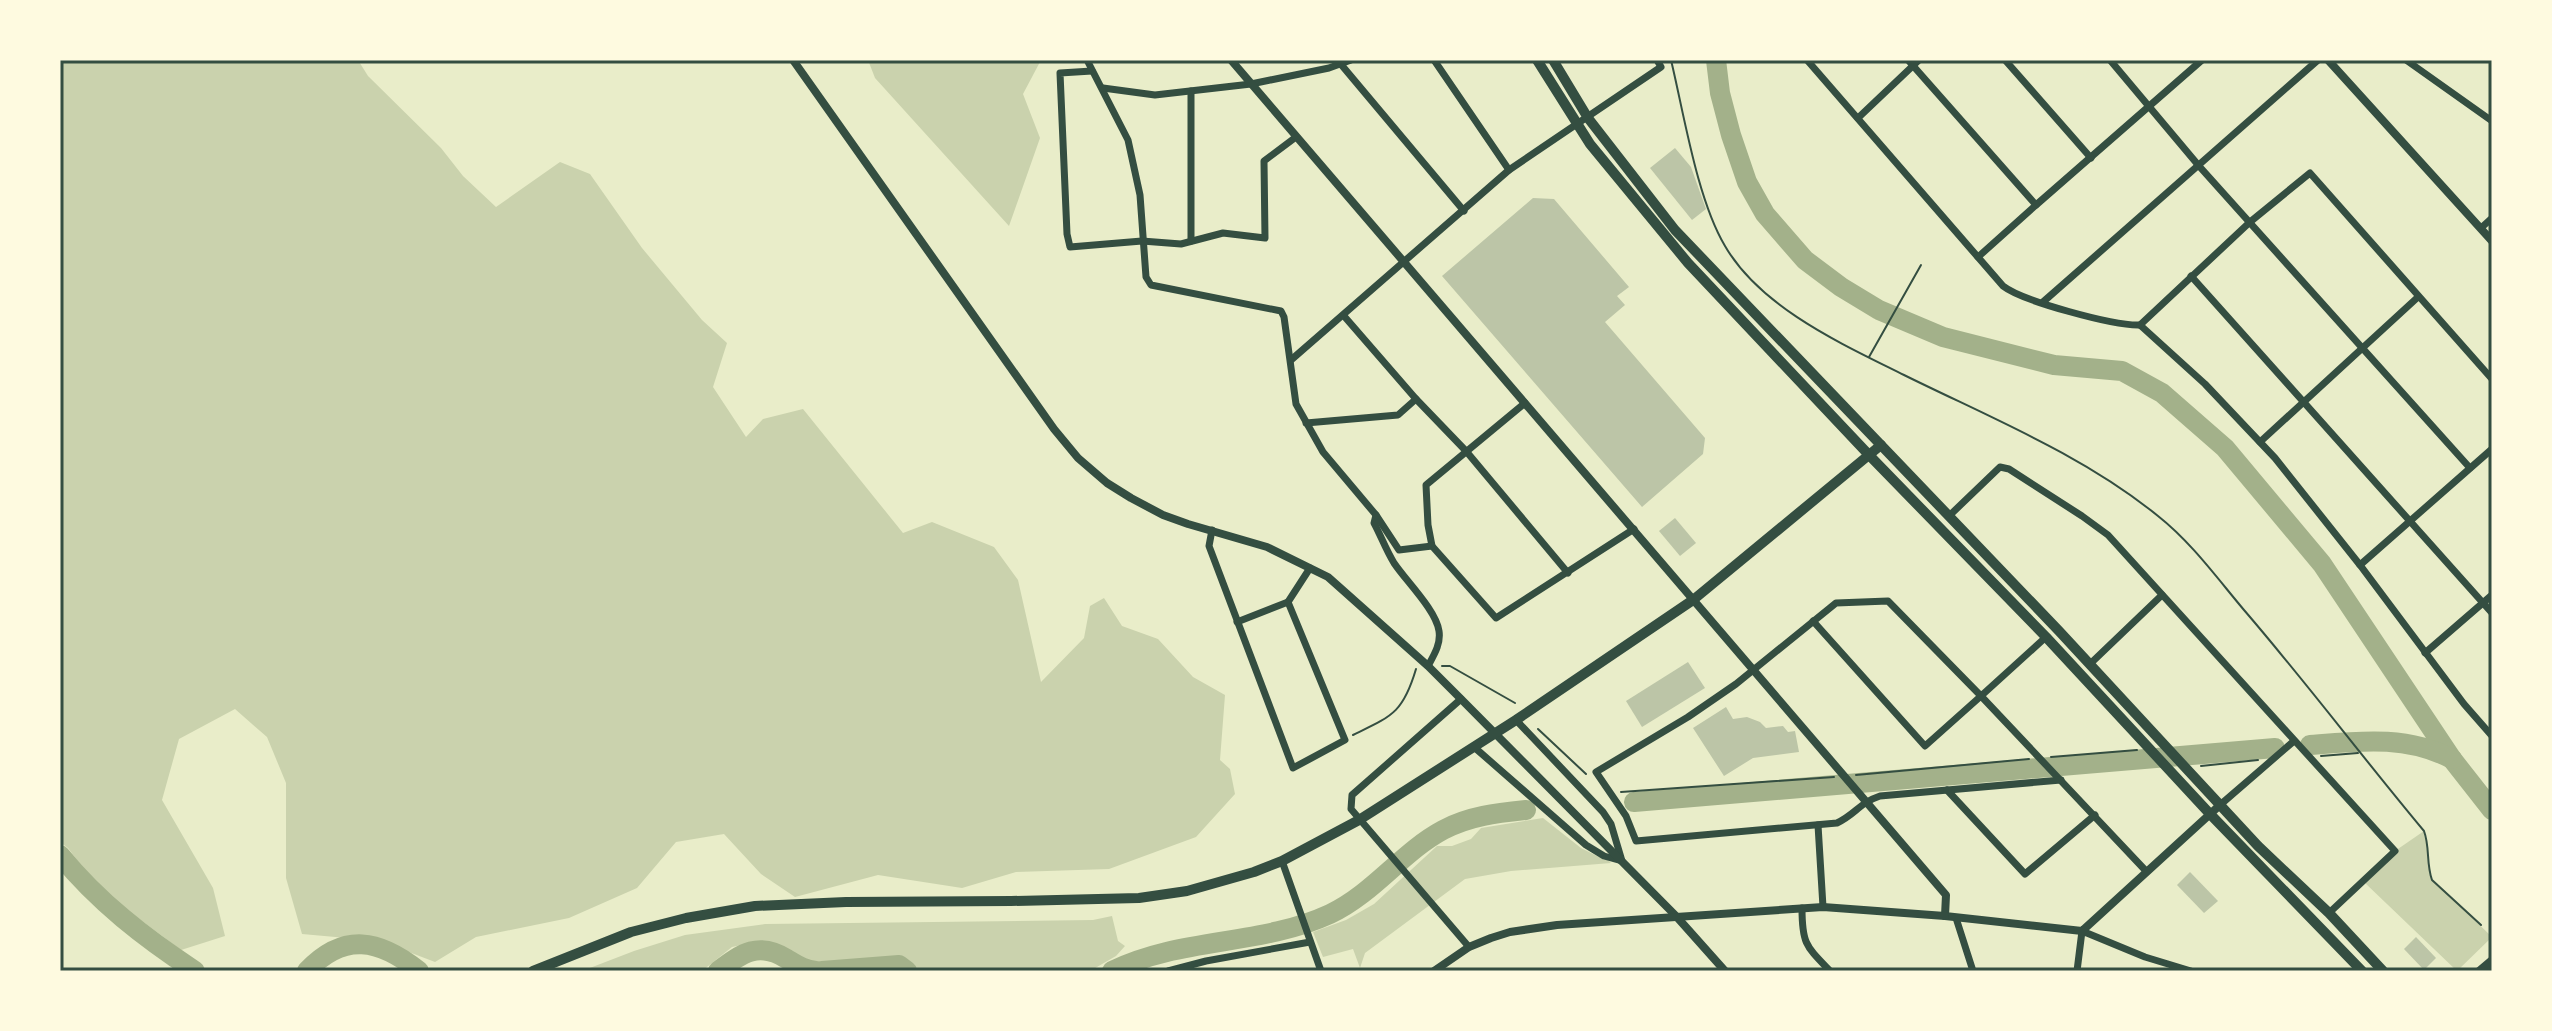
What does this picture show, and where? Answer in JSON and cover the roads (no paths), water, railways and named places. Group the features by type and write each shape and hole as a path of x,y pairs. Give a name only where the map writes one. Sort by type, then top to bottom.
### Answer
{"main road":[{"path":"1537,60 1577,125 1663,235 2362,971"},
{"path":"1553,60 1588,118 1675,230 2090,664 2258,846 2329,913 2383,971"},
{"path":"533,971 631,932 686,918 755,906 1139,898 1229,881 1282,861 1359,820 1474,747 1693,600 1881,445"}],"street":[{"path":"793,60 1054,429 1078,458 1107,483 1163,515 1267,547 1328,577 1428,666 1602,840 1725,971"},
{"path":"1087,60 1128,140 1140,195 1146,277 1151,285 1281,311 1296,404 1323,452 1376,515 1399,550 1432,546"},
{"path":"1231,60 1946,895 1945,916"},
{"path":"1103,88 1155,95 1191,91 1251,84 1351,60"},
{"path":"1434,60 1509,170"},
{"path":"1291,360 1509,170 1661,67 1657,60"},
{"path":"1807,60 2011,292 2106,321 2140,325 2205,384 2260,442 2492,736"},
{"path":"2005,60 2091,158"},
{"path":"2110,60 2199,166 2470,468"},
{"path":"1978,257 2202,60"},
{"path":"2043,302 2318,60"},
{"path":"2328,60 2492,241"},
{"path":"2406,60 2492,121"},
{"path":"1340,62 1464,211"},
{"path":"1858,118 1913,62 2036,205"},
{"path":"1092,71 1060,73 1070,247 1142,241 1181,244 1223,233 1265,238 1264,161 1296,137"},
{"path":"1191,91 1191,241"},
{"path":"2140,325 2250,222 2310,173 2492,379"},
{"path":"2481,228 2492,218"},
{"path":"2191,276 2492,613"},
{"path":"2260,442 2418,297"},
{"path":"1344,316 1466,451 1568,573"},
{"path":"1306,423 1398,415 1416,399"},
{"path":"1525,403 1426,485 1432,546 1496,618 1634,529"},
{"path":"2360,565 2492,449"},
{"path":"1949,516 2000,467 2009,469 2108,535 2395,851 2329,913"},
{"path":"1376,515 1374,523 1392,559 1439,629 1438,647 1428,666"},
{"path":"1212,530 1209,546 1293,768 1345,740 1288,602"},
{"path":"1237,622 1288,602 1310,568"},
{"path":"2090,664 2162,595"},
{"path":"2425,653 2492,595"},
{"path":"2058,777 1880,796 1865,800 1847,818 1837,823 1636,841 1626,816 1592,774 1688,717 1753,671 1836,603 1888,601 2095,815 2146,871"},
{"path":"1813,621 1925,746 2046,637"},
{"path":"1464,702 1352,795 1351,809 1469,947"},
{"path":"1516,720 1603,812 1611,824 1622,861"},
{"path":"2077,971 2082,931 2294,741"},
{"path":"1474,747 1586,845 1604,856 1622,861"},
{"path":"1947,790 2025,874 2095,815"},
{"path":"1818,825 1823,907"},
{"path":"1282,861 1321,971"},
{"path":"1434,971 1469,947 1510,932 1557,925 1823,907 2082,931 2145,957 2191,971"},
{"path":"1802,908 1802,932 1807,947 1830,971"},
{"path":"1956,918 1973,971"},
{"path":"1168,971 1310,942"},
{"path":"2479,971 2492,960"}],"waterway":[{"path":"1716,60 1720,93 1747,182 1765,214 1805,260 1879,310 1943,337 2054,365 2122,371 2162,393 2225,448 2322,564 2452,759 2492,810"},
{"path":"2310,745 2365,741 2400,743 2435,751 2452,759"},
{"path":"1634,802 2275,748"},
{"path":"1112,971 1165,952 1277,932 1330,914 1360,895 1414,849 1443,830 1473,818 1526,810"},
{"path":"60,855 123,918 195,971"},
{"path":"307,971 334,950 362,944 390,952 419,971"},
{"path":"718,971 735,959 759,950 777,954 816,971"},
{"path":"822,971 899,965 907,971"}]}
